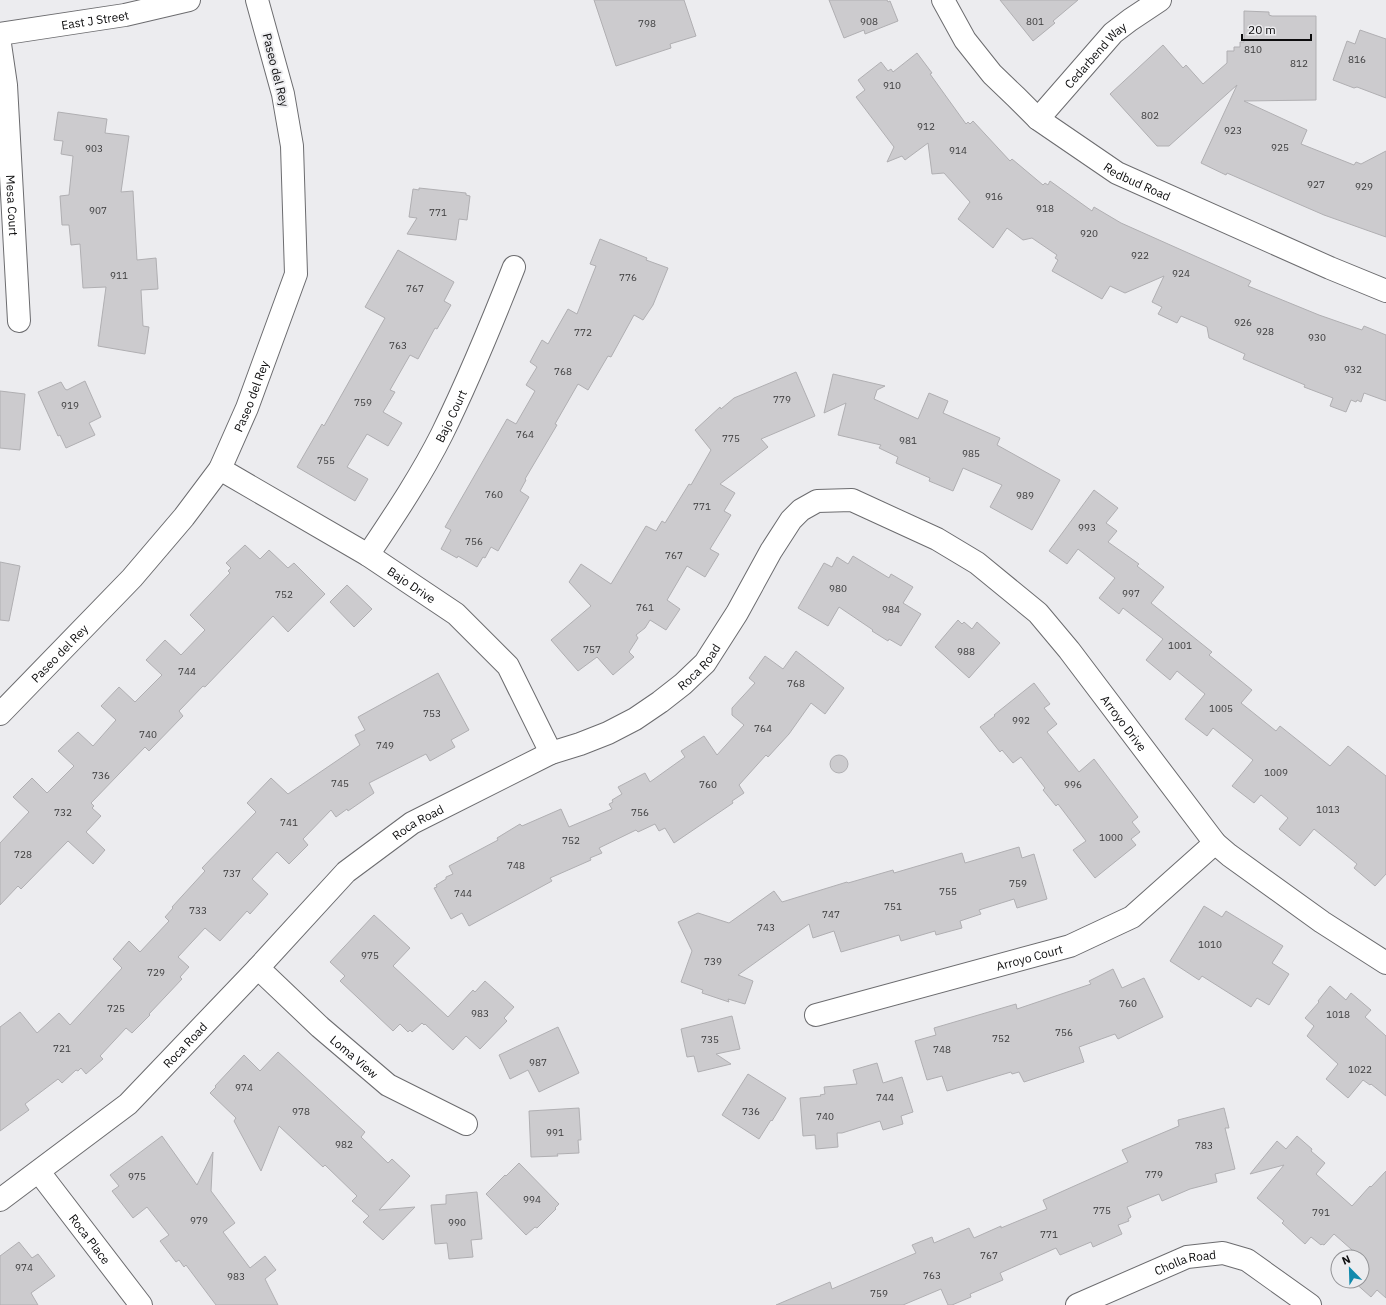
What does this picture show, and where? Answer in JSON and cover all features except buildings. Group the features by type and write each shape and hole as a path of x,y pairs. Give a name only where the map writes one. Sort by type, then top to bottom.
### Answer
{"street":[{"name":"East J Street","path":"0,34 125,15 189,0"},
{"name":"Paseo del Rey","path":"0,714 132,578 184,517 220,469 247,408 296,274 292,146 283,94 257,0"},
{"name":"Redbud Road","path":"943,0 965,40 988,68 1038,119 1117,173 1330,268 1386,291"},
{"name":"Cedarbend Way","path":"1038,119 1113,33 1160,0"},
{"name":"Mesa Court","path":"0,44 6,92 19,321"},
{"name":"Bajo Court","path":"368,555 410,491 442,434 475,363 514,267"},
{"name":"Bajo Drive","path":"220,469 368,555 456,614 508,666 551,753"},
{"name":"Roca Road","path":"0,1200 128,1104 258,968 346,872 412,823 551,753 594,739 635,719 683,684 705,662 737,613 771,551 791,520 801,510 817,501 852,500"},
{"name":"Arroyo Drive","path":"852,500 937,540 977,563 1038,613 1069,650 1215,843 1236,860 1322,922 1386,963"},
{"name":"Arroyo Court","path":"816,1015 1070,946 1132,918 1215,843"},
{"name":"Loma View","path":"258,968 320,1027 388,1085 466,1124"},
{"name":"Roca Place","path":"39,1172 141,1305"},
{"name":"Cholla Road","path":"1077,1305 1187,1257 1223,1253 1247,1260 1310,1305"}]}
